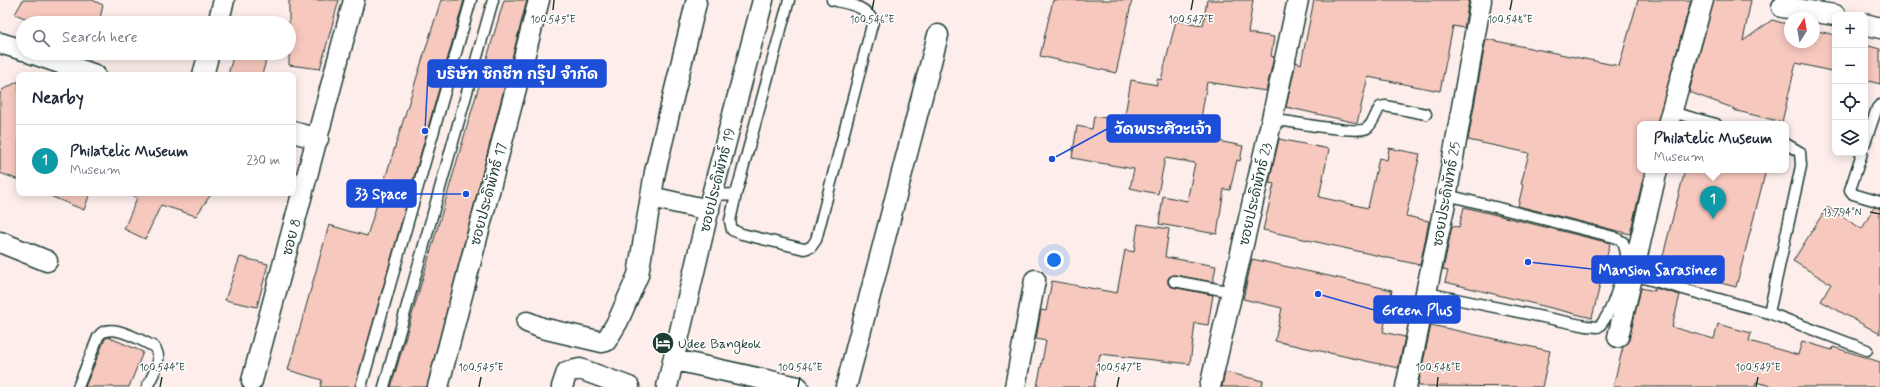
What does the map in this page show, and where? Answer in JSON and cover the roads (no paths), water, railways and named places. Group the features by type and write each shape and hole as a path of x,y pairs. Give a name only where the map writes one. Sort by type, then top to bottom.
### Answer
{"street":[{"path":"220,16 224,0"},
{"name":"ซอย 8","path":"252,381 354,0"},
{"name":"ซอยประดิพัทธ์ 17","path":"438,387 539,0"},
{"name":"ซอยประดิพัทธ์ 19","path":"667,387 675,360 710,203 763,0"},
{"name":"ซอยประดิพัทธ์ 23","path":"1210,387 1298,0"},
{"name":"ซอยประดิพัทธ์ 25","path":"1406,387 1447,195 1481,0"},
{"path":"1670,118 1703,0"},
{"path":"527,322 592,341 606,341 618,321 638,275 655,172 696,3"},
{"path":"1782,7 1832,15"},
{"path":"1868,25 1880,28"},
{"path":"846,387 938,35"},
{"path":"0,43 16,48"},
{"path":"51,60 86,72"},
{"path":"204,72 207,60"},
{"path":"296,133 318,138"},
{"path":"1618,338 1656,173"},
{"path":"651,197 710,203"},
{"path":"0,242 47,261"},
{"path":"1015,387 1035,280"},
{"path":"675,360 798,387"},
{"path":"562,387 567,372 576,369 588,371 629,387"}],"lane":[{"path":"361,387 471,0"},
{"path":"384,387 493,0"},
{"path":"789,0 730,221 732,230 742,234 804,250 811,247 816,240 873,21 869,14 858,7 832,0"},
{"path":"1868,133 1876,108 1880,105"},
{"path":"1272,119 1346,130 1363,130 1369,126 1380,107 1384,106 1426,114"},
{"path":"1670,118 1693,121"},
{"path":"1769,313 1801,166 1800,152 1789,146"},
{"path":"1861,156 1851,192 1880,202"},
{"path":"710,203 736,194"},
{"path":"1427,292 1579,325 1598,327 1603,322 1612,305 1626,253 1623,242 1614,237 1447,195"},
{"path":"1633,275 1769,313 1867,350"},
{"path":"1174,281 1232,292"},
{"path":"78,387 100,334 112,329 156,348 159,359 147,387"}],"place":[{"name":"บริษัท ซิกชีท กรุ๊ป จำกัด","path":"425,131"},
{"name":"วัดพระศิวะเจ้า","path":"1052,159"},
{"name":"33 Space","path":"466,194"},
{"name":"Philatelic Museum","path":"1713,219"},
{"name":"Mansion Sarasinee","path":"1528,262"},
{"name":"Green Plus","path":"1318,294"},
{"name":"Udee Bangkok","path":"663,343"}]}
